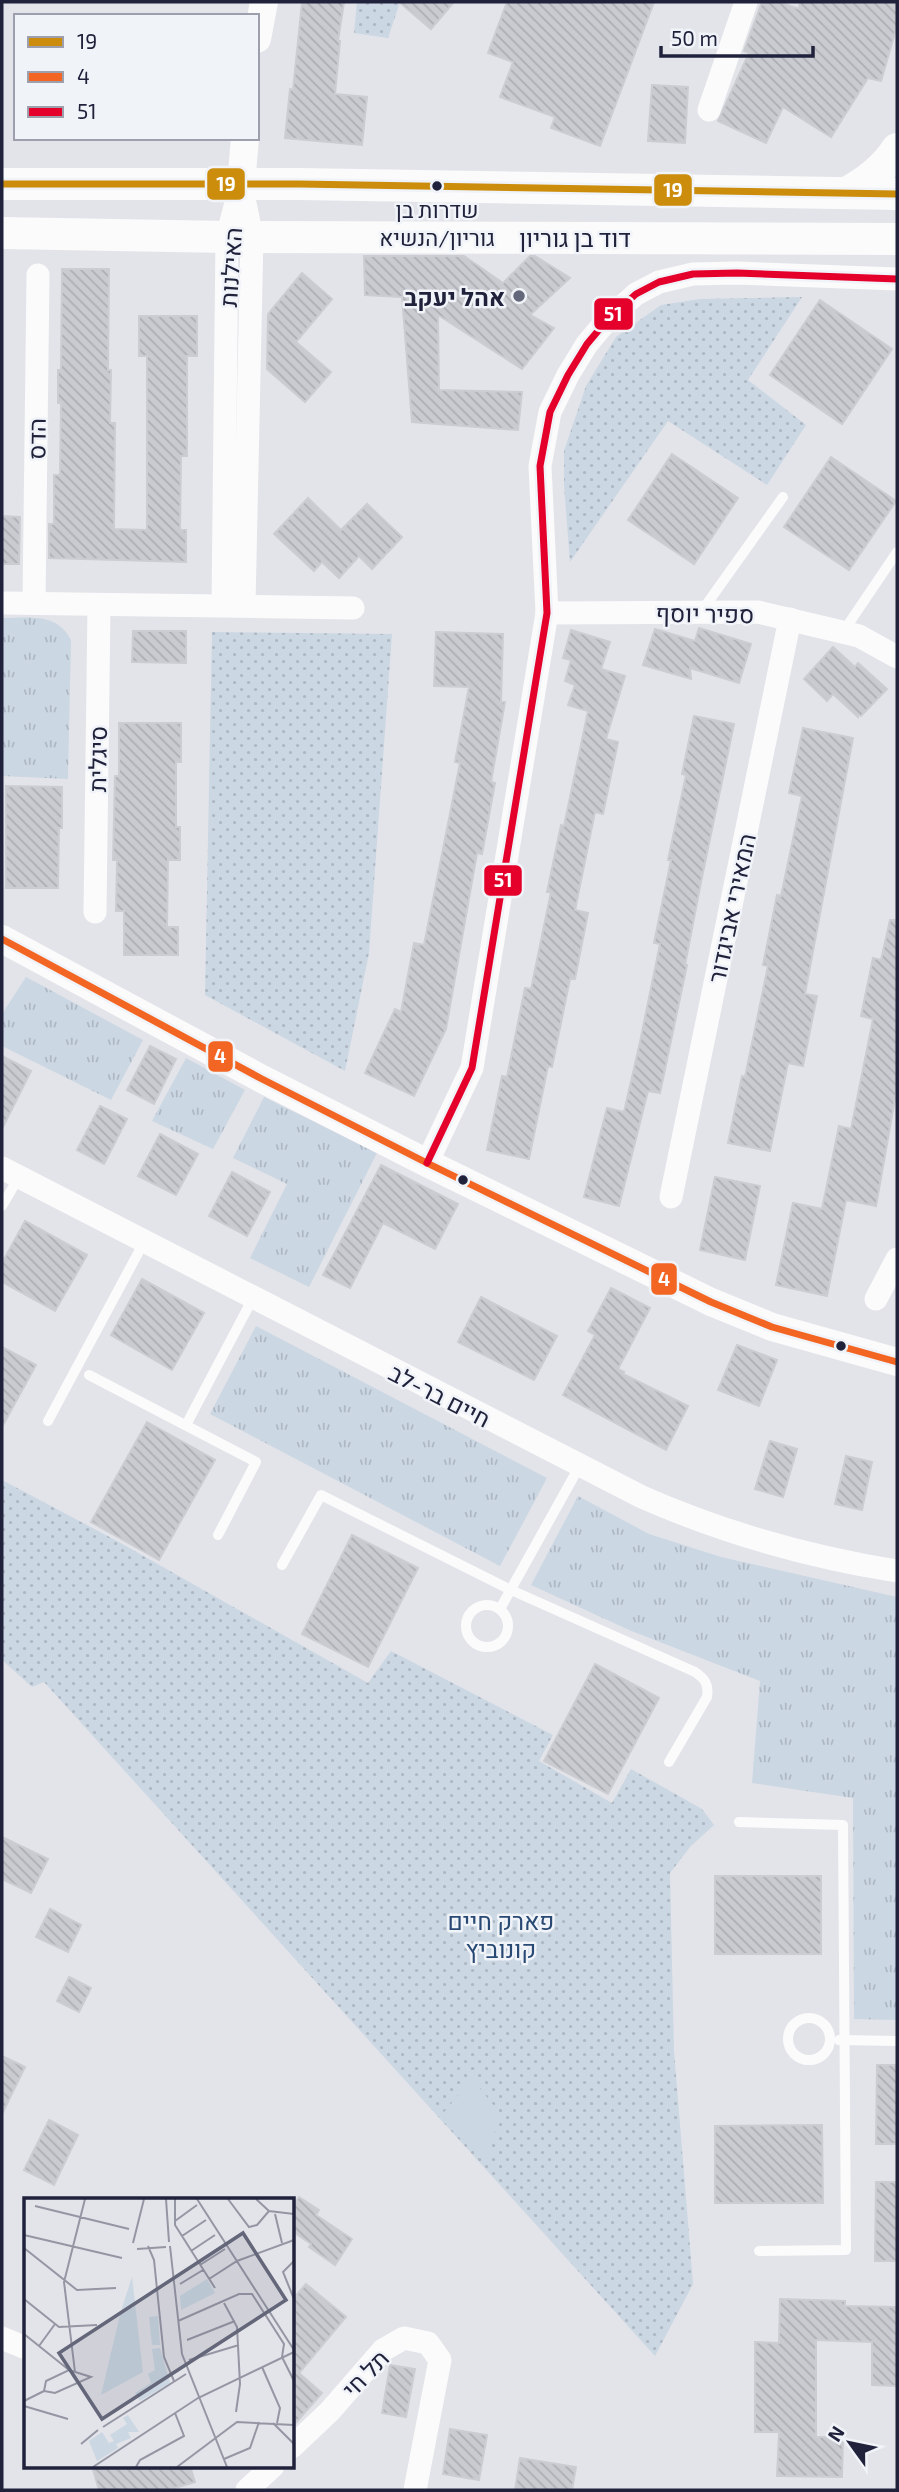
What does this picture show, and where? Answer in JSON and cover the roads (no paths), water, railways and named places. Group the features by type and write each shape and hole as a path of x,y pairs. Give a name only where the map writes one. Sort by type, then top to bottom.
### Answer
{"main road":[{"path":"846,193 868,181 897,149"},
{"name":"דוד בן גוריון","path":"2,184 241,184 897,194"},
{"name":"דוד בן גוריון","path":"2,233 240,237 897,239"}],"street":[{"path":"259,28 264,2"},
{"path":"709,110 746,2"},
{"path":"241,184 245,140"},
{"name":"האילנות","path":"234,605 241,184"},
{"path":"427,1163 472,1068 547,612 540,466 550,412 568,375 587,344 608,318 636,294 659,282 693,274 737,273 897,279"},
{"name":"הדס","path":"34,603 38,275"},
{"path":"2,603 353,608"},
{"name":"סיגלית","path":"95,912 99,606"},
{"name":"ספיר יוסף","path":"547,612 758,611 859,636 897,657"},
{"name":"המאירי אביגדור","path":"671,1197 790,619"},
{"path":"2,939 262,1079 427,1163 711,1301 772,1327 892,1358"},
{"name":"חיים בר-לב","path":"10,1172 579,1466 660,1505 736,1534 838,1561 897,1571"},
{"path":"876,1299 897,1259"},
{"path":"2,2338 24,2347"},
{"name":"תל חי","path":"294,2445 330,2411 383,2350 404,2338 428,2343 440,2361 415,2490"},
{"path":"247,2490 271,2468"}],"lane":[{"path":"701,612 783,497"},
{"path":"843,632 897,552"},
{"path":"2,1206 10,1172"},
{"path":"48,1421 144,1242"},
{"path":"186,1425 253,1298"},
{"path":"89,1375 256,1462 218,1535"},
{"path":"500,1609 579,1466"},
{"path":"282,1565 321,1495 511,1590 679,1664 705,1679 709,1689 707,1698 669,1762"},
{"path":"738,1822 843,1825 846,2250 759,2251"},
{"path":"830,2040 897,2041"}],"place":[{"name":"שדרות בן גוריון/הנשיא","path":"437,186"},
{"name":"אהל יעקב","path":"519,296"}],"park label":[{"name":"פארק חיים קונוביץ","path":"501,1934"}]}
